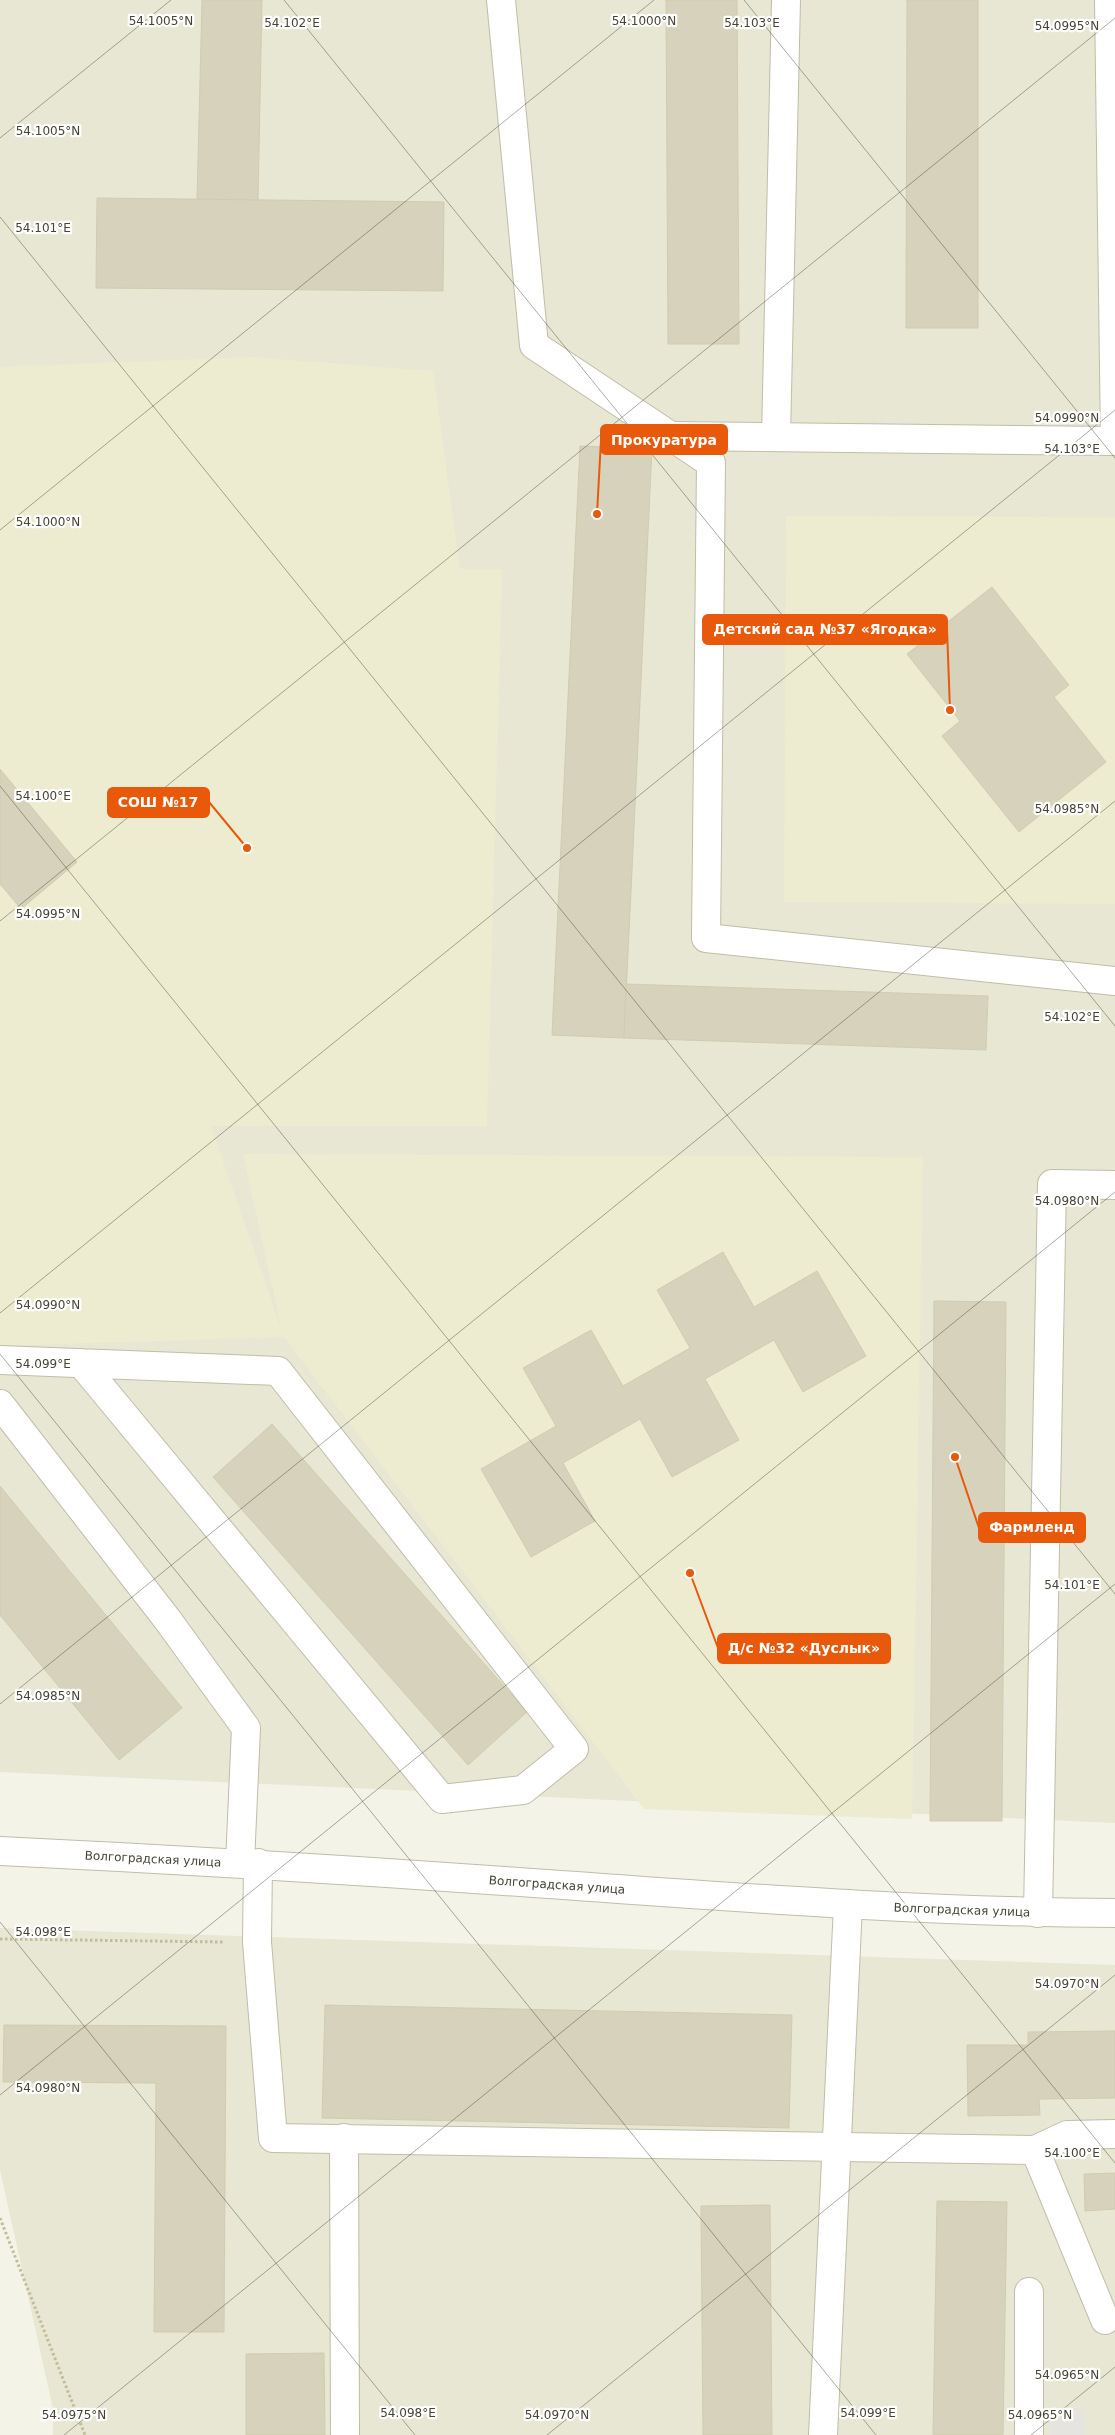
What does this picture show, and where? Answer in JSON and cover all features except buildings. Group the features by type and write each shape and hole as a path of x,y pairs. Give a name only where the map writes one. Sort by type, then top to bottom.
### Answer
{"street":[{"path":"501,0 534,345 711,463 706,938 1115,980"},
{"path":"776,437 786,0"},
{"path":"670,436 1115,441 1109,0"},
{"path":"1038,1913 1052,1184 1115,1185"},
{"path":"0,1360 81,1363 278,1371 574,1749 523,1790 442,1799 81,1363"},
{"path":"0,1404 167,1619 246,1728 249,1863 273,2138 1034,2150 1067,2135 1115,2134"},
{"name":"Волгоградская улица","path":"0,1851 249,1863 848,1906 1038,1913 1115,1913"},
{"path":"823,2435 848,1906"},
{"path":"344,2138 345,2435"},
{"path":"1034,2150 1105,2320"},
{"path":"1029,2292 1029,2435"}],"path":[{"path":"0,1939 257,1942"},
{"path":"0,2218 84,2435"}],"shaded area":[{"path":"0,0 1115,0 1115,1823 0,1772"},
{"path":"251,357 433,371 460,569 502,569 487,1126 211,1126 282,1331 243,1154 923,1157 912,1819 644,1809 284,1337 0,1346 0,367"},
{"path":"786,516 1115,517 1115,904 784,902"},
{"path":"0,1928 1115,1965 1115,2435 53,2435 53,2409 0,2170"},
{"path":"1084,2408 1084,2435 1050,2435 1049,2409"}],"place":[{"name":"Прокуратура","path":"597,514"},
{"name":"Детский сад №37 «Ягодка»","path":"950,710"},
{"name":"СОШ №17","path":"247,848"},
{"name":"Фармленд","path":"955,1457"},
{"name":"Д/с №32 «Дуслык»","path":"690,1573"}]}
